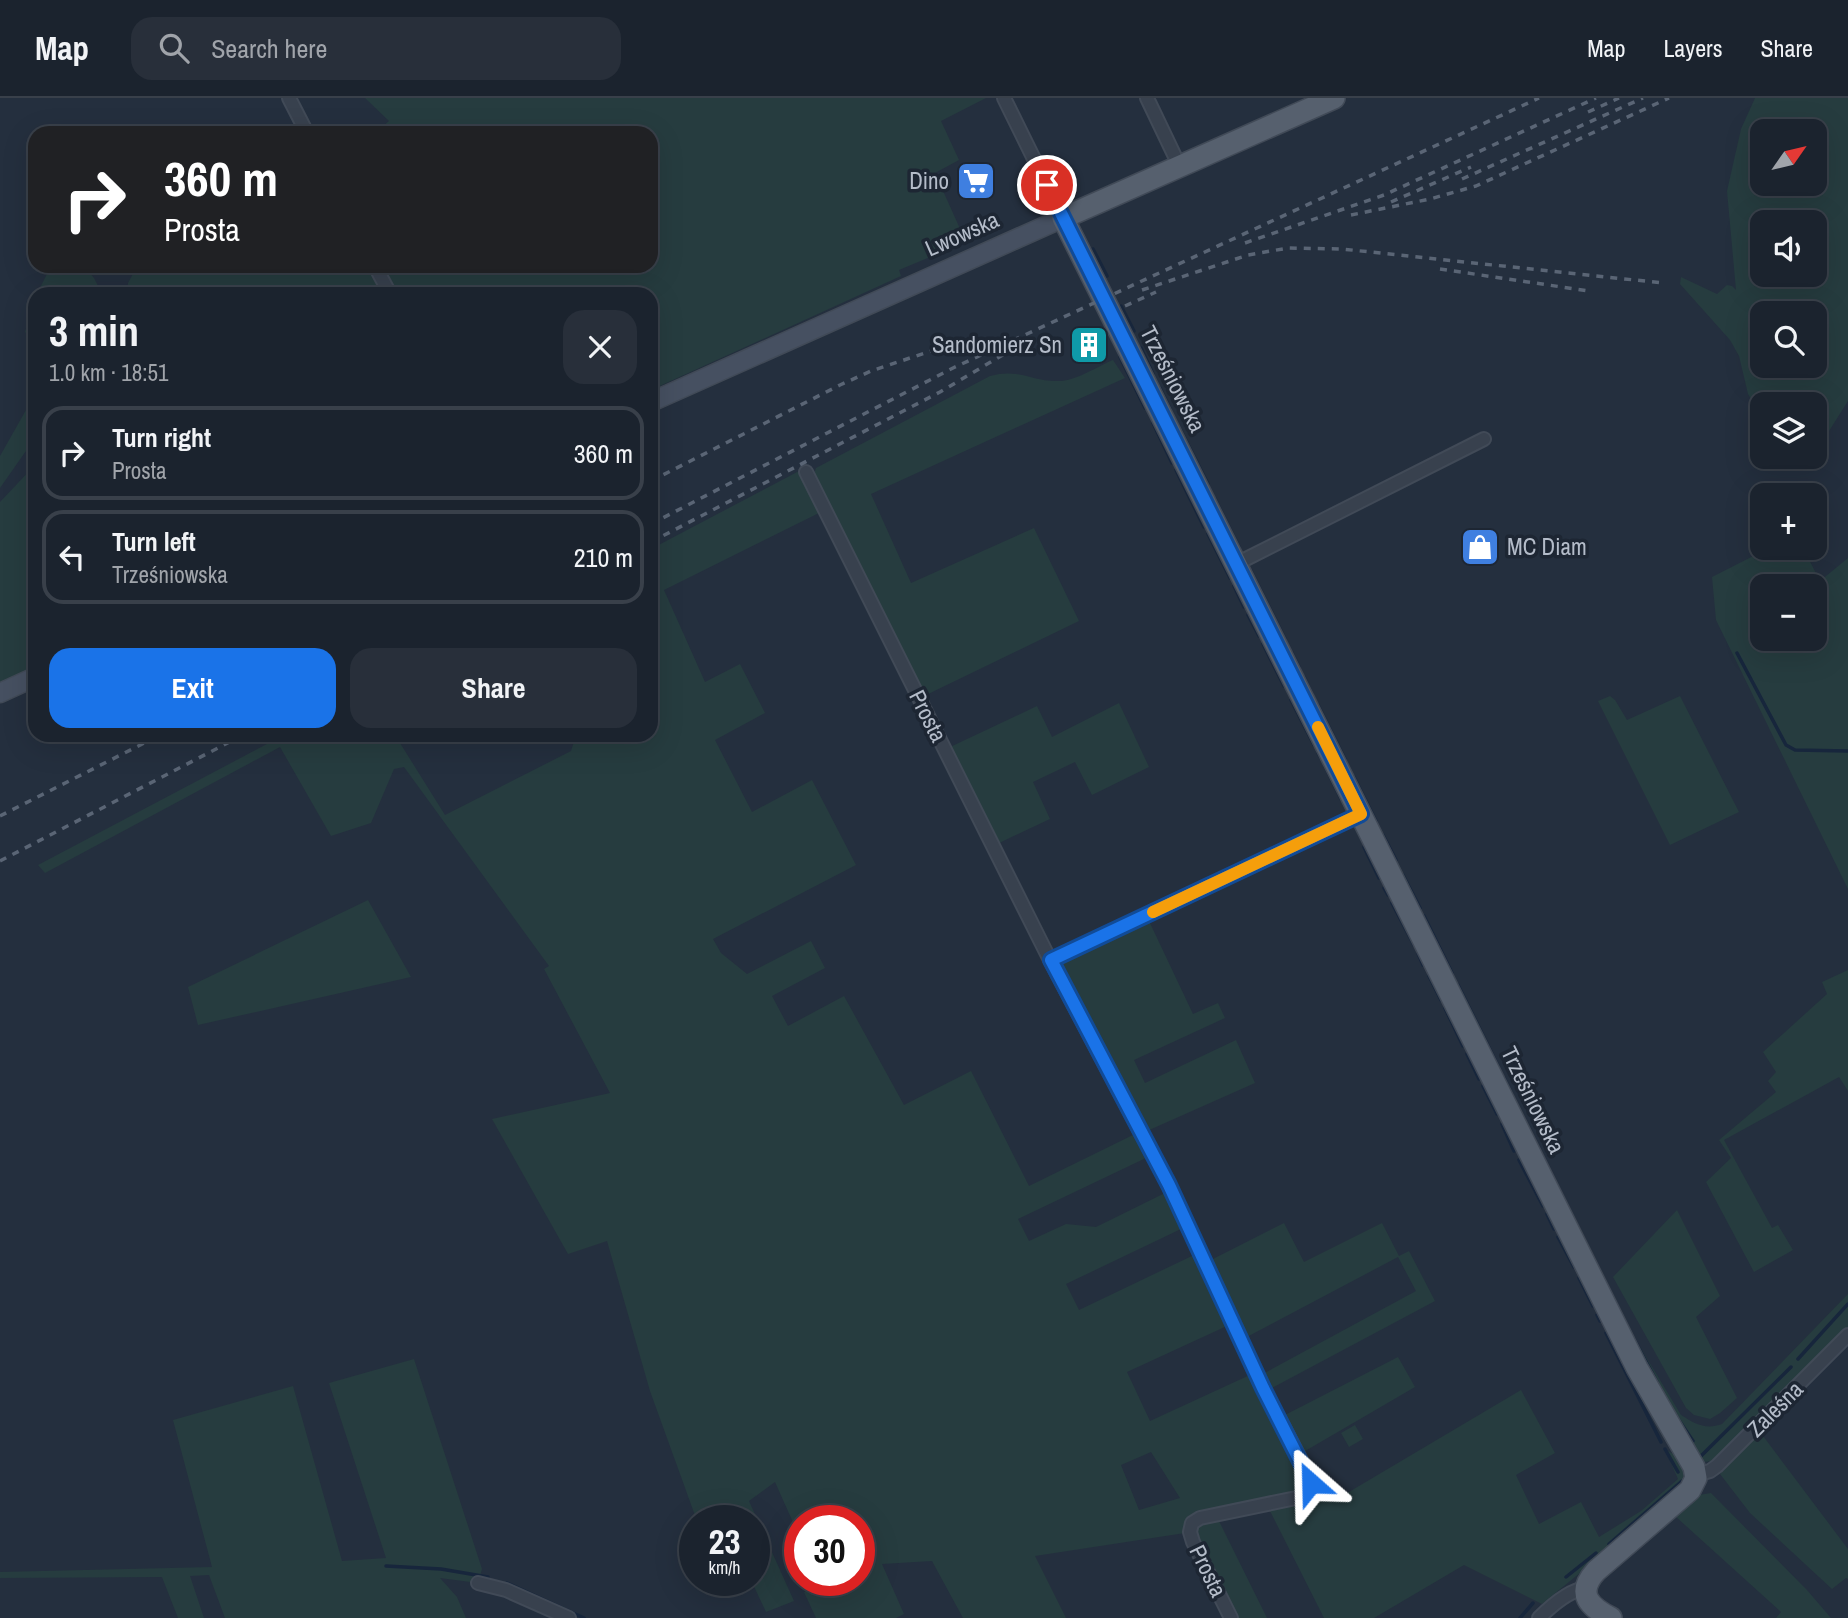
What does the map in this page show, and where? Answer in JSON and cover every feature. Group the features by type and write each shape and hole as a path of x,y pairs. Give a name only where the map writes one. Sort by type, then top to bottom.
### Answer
{"main road":[{"name":"Lwowska","path":"658,399 1334,98"},
{"name":"Trześniowska","path":"1063,218 1637,1368 1692,1462 1696,1475"},
{"path":"0,693 28,680"},
{"path":"1611,1618 1591,1604 1587,1597 1588,1581 1596,1571 1690,1490 1696,1475"}],"street":[{"path":"289,98 303,126"},
{"path":"1004,98 1063,218"},
{"path":"1147,98 1179,165"},
{"path":"1236,564 1484,439"},
{"name":"Prosta","path":"806,471 1051,960 1163,1174 1263,1388 1310,1477 1310,1488 1301,1497 1200,1518 1192,1524 1190,1532 1193,1542 1231,1618"},
{"path":"1051,960 1361,814"},
{"name":"Zaleśna","path":"1696,1475 1717,1466 1848,1335"},
{"path":"478,1583 540,1603 569,1618"},
{"path":"1539,1618 1554,1604 1577,1590 1586,1588"}],"green space":[{"path":"365,98 986,98 941,121 959,160 935,173 966,242 899,270 901,276 658,387 658,287 391,287 384,273 658,273 658,126 383,126 389,121"},
{"path":"1755,98 1848,98 1848,401 1829,431 1827,392 1750,392 1750,397 1739,356 1730,340 1680,284 1681,277 1717,294 1727,285 1736,290 1727,191 1741,129"},
{"path":"48,273 90,273 98,287 40,287"},
{"path":"133,273 378,273 384,287 128,287"},
{"path":"1113,360 1125,378 871,494 911,583 1034,528 1079,621 922,697 813,477 816,468 990,376 1009,373 1063,381 1078,377"},
{"path":"26,410 28,448 0,488 0,456"},
{"path":"801,470 821,512 664,590 705,682 740,664 765,713 715,740 752,812 812,780 856,865 713,939 721,953 747,974 811,941 825,968 772,996 788,1026 844,996 904,1105 971,1071 1029,1186 1137,1133 1148,1157 1018,1219 1029,1241 1066,1224 1096,1227 1167,1192 1183,1228 1066,1284 1079,1310 1196,1254 1229,1325 1127,1372 1150,1421 1252,1374 1308,1481 1305,1490 1191,1516 1185,1533 1035,1556 1066,1618 963,1618 932,1561 882,1564 904,1614 896,1618 816,1618 806,1596 875,1596 875,1505 785,1505 775,1482 749,1501 751,1505 691,1505 650,1391 607,1241 568,1254 492,1119 610,1093 544,969 549,966 404,767 394,769 371,823 331,836 280,747 45,873 38,865 271,742 399,742 445,815 571,751 574,742 658,742 658,545","holes":["1151,1452 1180,1498 1139,1510 1121,1465"]},
{"path":"28,472 28,670 0,683 0,502"},
{"path":"1750,558 1750,560 1809,560 1816,574 1750,574 1750,651 1827,651 1827,575 1848,558 1848,889 1716,620 1712,577"},
{"path":"1610,696 1627,720 1680,696 1739,812 1670,845 1598,701"},
{"path":"1119,703 1149,767 1092,795 1075,762 1033,782 1050,819 997,844 948,748 1037,706 1052,737"},
{"path":"368,900 411,977 198,1025 188,987"},
{"path":"1149,921 1193,1014 1218,1003 1225,1018 1134,1060 1145,1083 1236,1040 1255,1083 1147,1131 1060,967 1065,959"},
{"path":"1848,970 1848,1091 1839,1077 1724,1140 1772,1228 1778,1225 1793,1250 1754,1272 1706,1182 1731,1158 1719,1140 1776,1092 1768,1081 1776,1072 1763,1052 1827,994 1822,982"},
{"path":"1677,1210 1720,1296 1696,1317 1737,1398 1710,1419 1694,1415 1686,1408 1613,1277"},
{"path":"1284,1223 1304,1262 1382,1223 1399,1256 1409,1251 1435,1301 1268,1390 1261,1375 1416,1291 1398,1257 1243,1339 1209,1261"},
{"path":"1848,1294 1848,1327 1713,1461 1703,1462 1668,1407 1625,1322 1681,1415 1696,1423 1711,1426 1722,1424"},
{"path":"1398,1357 1415,1387 1300,1454 1281,1417"},
{"path":"414,1359 482,1569 478,1583 440,1578 457,1597 466,1618 225,1618 209,1575 190,1576 204,1618 178,1618 162,1577 0,1578 0,1572 212,1567 173,1420 293,1386 342,1561 386,1558 329,1383"},
{"path":"1521,1390 1555,1453 1516,1475 1539,1524 1581,1502 1599,1537 1641,1511 1678,1479 1665,1449 1681,1459 1688,1475 1680,1491 1542,1604 1464,1565 1374,1618 1324,1618 1269,1509 1286,1508 1305,1501 1312,1478 1332,1502"},
{"path":"1355,1425 1363,1439 1349,1447 1341,1433"},
{"path":"1760,1432 1848,1549 1848,1579 1832,1589 1750,1513 1720,1474"},
{"path":"1711,1493 1831,1618 1776,1618 1781,1612 1675,1516 1699,1495"},
{"path":"1218,1519 1267,1618 1236,1618 1197,1541 1196,1530 1199,1523"},
{"path":"770,1548 784,1579 784,1596 792,1596 794,1601 766,1612 758,1596 770,1596"}],"waterway":[{"path":"1093,249 1107,276"},
{"path":"1121,306 1134,331"},
{"path":"1141,348 1153,374"},
{"path":"1120,357 1145,408"},
{"path":"1160,388 1170,409"},
{"path":"1153,423 1172,463"},
{"path":"1181,431 1208,484"},
{"path":"1176,470 1204,527"},
{"path":"1215,499 1239,547"},
{"path":"1208,534 1230,578"},
{"path":"1251,571 1285,639"},
{"path":"1234,586 1244,607"},
{"path":"1248,615 1259,636"},
{"path":"1263,644 1284,686"},
{"path":"1292,653 1299,667"},
{"path":"1737,653 1786,745 1795,750 1848,751"},
{"path":"1304,677 1312,694"},
{"path":"1291,700 1314,745"},
{"path":"1318,705 1345,759"},
{"path":"1318,753 1321,758"},
{"path":"1325,766 1341,799"},
{"path":"1354,777 1376,821"},
{"path":"1383,835 1396,860"},
{"path":"1364,847 1379,878"},
{"path":"1403,875 1420,908"},
{"path":"1384,888 1388,895"},
{"path":"1392,903 1414,945"},
{"path":"1424,916 1452,973"},
{"path":"1418,953 1423,965"},
{"path":"1429,976 1441,1000"},
{"path":"1458,985 1498,1066"},
{"path":"1445,1008 1463,1046"},
{"path":"1467,1054 1479,1079"},
{"path":"1504,1078 1512,1095"},
{"path":"1483,1086 1497,1114"},
{"path":"1502,1124 1514,1151"},
{"path":"1519,1160 1543,1206"},
{"path":"1547,1214 1554,1229"},
{"path":"1558,1237 1574,1267"},
{"path":"1579,1278 1593,1306"},
{"path":"1798,1359 1848,1304"},
{"path":"1597,1315 1600,1321"},
{"path":"1606,1333 1661,1442"},
{"path":"1634,1339 1657,1382"},
{"path":"1700,1457 1791,1367"},
{"path":"1676,1416 1693,1441"},
{"path":"1665,1449 1678,1472"},
{"path":"1609,1544 1682,1481"},
{"path":"1566,1577 1596,1553"},
{"path":"386,1566 441,1569 488,1577"},
{"path":"507,1583 584,1618"},
{"path":"1520,1618 1533,1603"}],"railway":[{"path":"658,520 953,368 1539,98"},
{"path":"1245,243 1384,195 1596,98"},
{"path":"1588,112 1619,98"},
{"path":"1462,179 1643,98"},
{"path":"1351,215 1430,199 1476,186 1669,98"},
{"path":"1391,202 1471,167"},
{"path":"1142,290 1248,255 1288,248 1342,249 1663,283"},
{"path":"1440,269 1589,291"},
{"path":"1125,306 1156,292"},
{"path":"658,477 840,385 871,371 946,346"},
{"path":"658,538 940,392 1011,350"},
{"path":"0,816 146,742"},
{"path":"0,861 230,742"}],"slow traffic":[{"path":"1153,912 1361,814 1318,727"}],"place":[{"name":"Dino","path":"976,181"},
{"name":"Sandomierz Sn","path":"1089,345"},
{"name":"MC Diam","path":"1480,547"}],"route":[{"path":"1047,185 1361,814 1051,960 1169,1185 1263,1388 1311,1483"}]}
